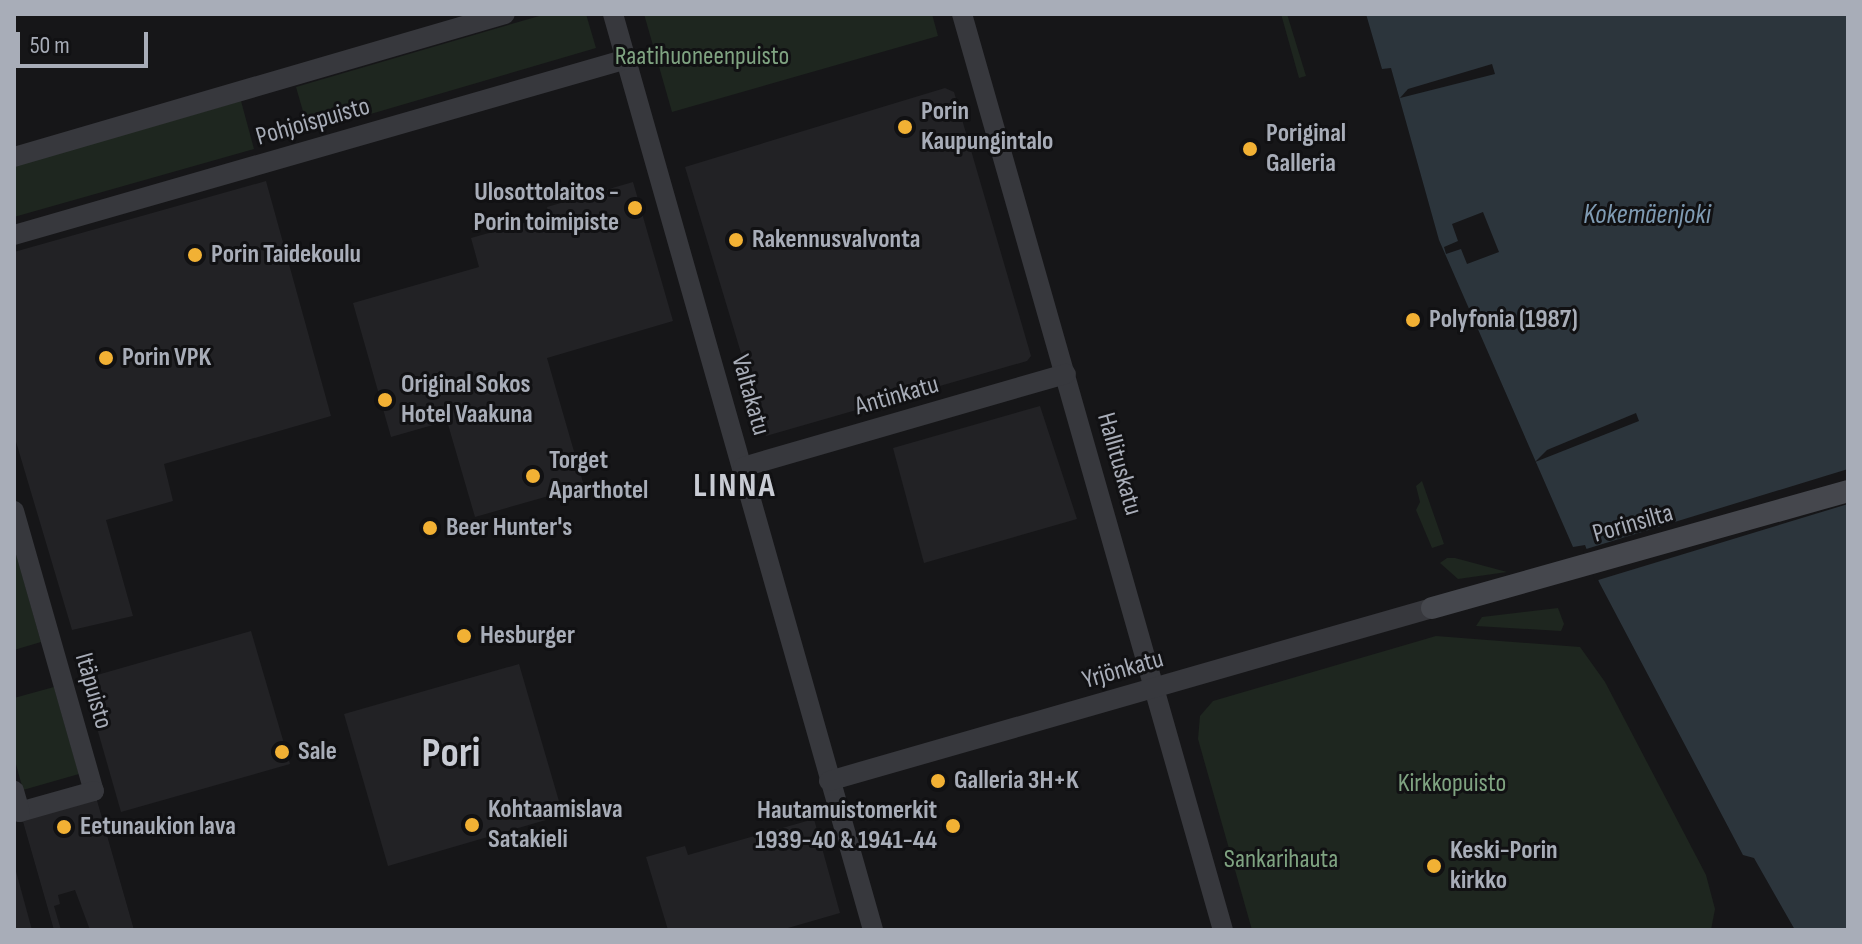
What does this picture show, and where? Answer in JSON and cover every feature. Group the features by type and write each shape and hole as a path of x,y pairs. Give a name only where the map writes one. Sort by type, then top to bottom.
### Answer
{"main road":[{"name":"Porinsilta","path":"1432,608 1848,491"}],"street":[{"name":"Pohjoispuisto","path":"14,157 505,14"},
{"name":"Valtakatu","path":"613,14 873,930"},
{"name":"Hallituskatu","path":"962,14 1223,930"},
{"name":"Pohjoispuisto","path":"14,235 627,59"},
{"name":"Antinkatu","path":"743,467 1066,374"},
{"name":"Itäpuisto","path":"14,511 94,791 20,812 14,791"},
{"name":"Yrjönkatu","path":"829,781 1432,608"}],"shaded area":[{"path":"945,88 954,92 1031,356 1027,361 766,436 685,167"},
{"path":"266,181 331,416 164,464 173,501 106,520 133,616 72,630 14,435 14,252"},
{"path":"633,182 673,321 547,358 584,486 475,517 447,421 391,437 353,303 479,267 471,238 549,216 547,207"},
{"path":"1040,406 1077,519 924,563 893,448"},
{"path":"251,631 290,764 121,812 83,679"},
{"path":"519,664 563,815 388,866 344,714"},
{"path":"96,797 134,930 90,930 75,890 58,895 60,904 54,906 61,930 54,930 22,818"},
{"path":"814,819 840,913 781,930 668,930 646,857 685,846 688,855"},
{"path":"14,864 32,930 14,930"}],"green space":[{"path":"546,14 586,14 596,48 309,132 296,87"},
{"name":"Raatihuoneenpuisto","path":"644,14 932,14 938,36 672,112"},
{"path":"1281,14 1287,14 1306,76 1299,78"},
{"path":"241,101 254,149 14,217 14,166"},
{"path":"1422,481 1444,544 1432,548 1416,510 1420,502 1416,486"},
{"path":"14,546 41,642 14,650"},
{"path":"1447,558 1507,572 1458,579 1440,563"},
{"path":"1558,608 1564,624 1561,631 1476,626 1482,617"},
{"name":"Kirkkopuisto","path":"1436,636 1580,647 1605,682 1706,875 1715,909 1711,930 1252,930 1198,739 1200,716 1213,701"},
{"path":"54,687 79,774 23,790 14,757 14,698"}],"water":[{"name":"Kokemäenjoki","path":"1366,14 1848,14 1848,930 1795,930 1754,858 1743,855 1599,582 1585,545 1573,547 1439,240 1391,68 1382,69"}],"pier":[{"path":"1492,64 1495,74 1400,98 1408,89"},
{"path":"1483,212 1499,252 1467,264 1461,249 1446,254 1444,247 1458,241 1452,224"},
{"path":"1636,413 1639,421 1535,462 1547,450"},
{"path":"1848,469 1848,504 1595,581 1583,550"}],"place":[{"name":"Porin Kaupungintalo","path":"905,127"},
{"name":"Poriginal Galleria","path":"1250,149"},
{"name":"Ulosottolaitos - Porin toimipiste","path":"635,208"},
{"name":"Rakennusvalvonta","path":"736,240"},
{"name":"Porin Taidekoulu","path":"195,255"},
{"name":"Polyfonia (1987)","path":"1413,320"},
{"name":"Porin VPK","path":"106,358"},
{"name":"Original Sokos Hotel Vaakuna","path":"385,400"},
{"name":"Torget Aparthotel","path":"533,476"},
{"name":"Beer Hunter's","path":"430,528"},
{"name":"Hesburger","path":"464,636"},
{"name":"Sale","path":"282,752"},
{"name":"Galleria 3H+K","path":"938,781"},
{"name":"Kohtaamislava Satakieli","path":"472,825"},
{"name":"Hautamuistomerkit 1939-40 & 1941-44","path":"953,826"},
{"name":"Eetunaukion lava","path":"64,827"},
{"name":"Keski-Porin kirkko","path":"1434,866"}],"district":[{"name":"LINNA","path":"735,486"},
{"name":"Pori","path":"451,754"}],"park label":[{"name":"Sankarihauta","path":"1281,860"}]}
